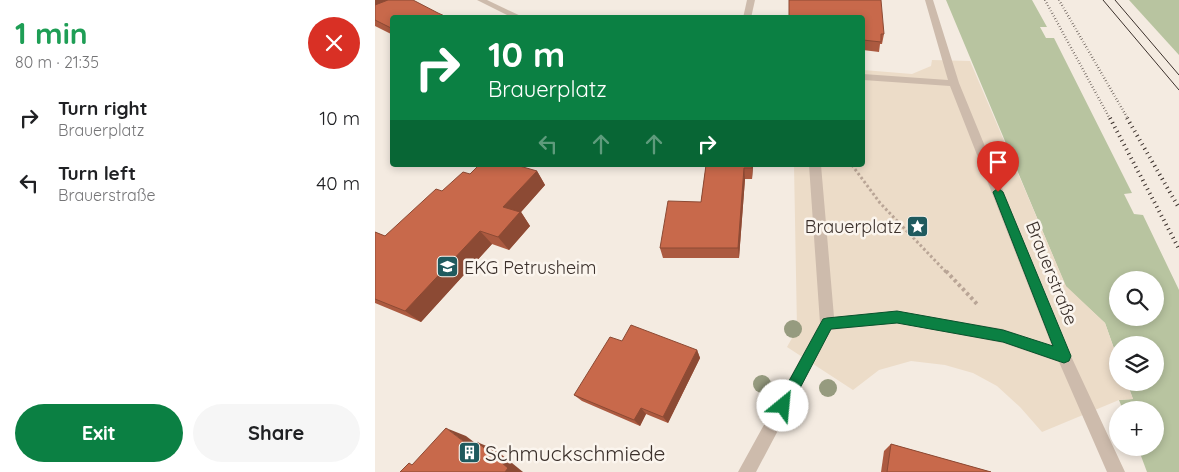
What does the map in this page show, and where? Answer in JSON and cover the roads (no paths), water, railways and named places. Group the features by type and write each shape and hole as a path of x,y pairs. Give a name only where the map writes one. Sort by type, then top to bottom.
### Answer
{"street":[{"path":"481,0 514,15"},
{"path":"748,15 751,0"},
{"name":"Brauerstraße","path":"929,0 954,83 1064,356 1116,472"},
{"path":"865,77 954,83"},
{"path":"747,472 827,324 815,167"},
{"path":"827,324 897,317 1003,336 1064,356"}],"tram line":[{"path":"1103,0 1179,90"},
{"path":"1115,0 1179,75"}],"railway":[{"path":"1045,0 1110,119"},
{"path":"1059,0 1128,119"},
{"path":"1110,118 1179,249"},
{"path":"1127,118 1179,208"}],"place":[{"name":"Brauerplatz","path":"918,226"},
{"name":"EKG Petrusheim","path":"448,267"},
{"name":"Schmuckschmiede","path":"469,453"}]}
